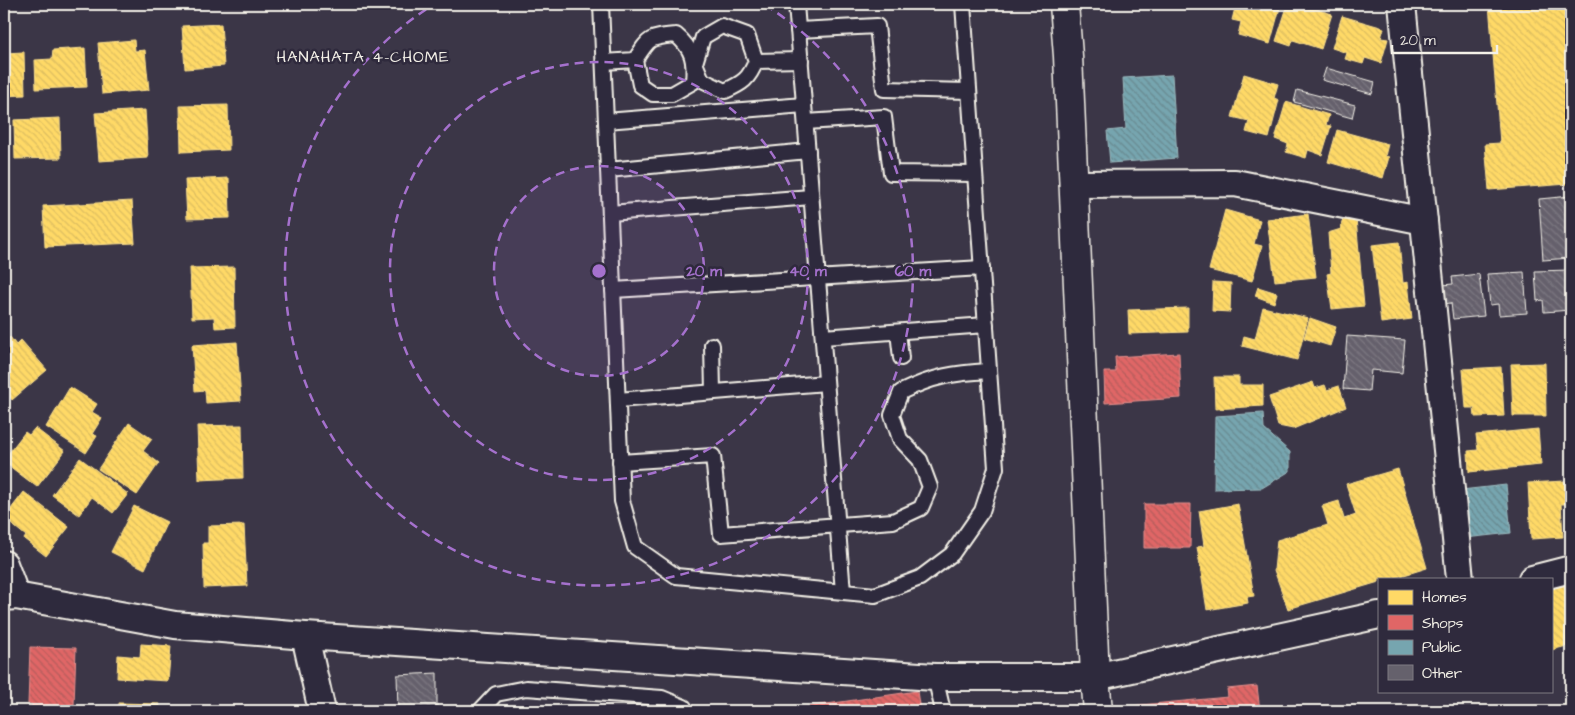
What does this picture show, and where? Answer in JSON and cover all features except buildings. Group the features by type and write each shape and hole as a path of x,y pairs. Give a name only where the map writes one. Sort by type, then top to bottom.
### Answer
{"street":[{"path":"1064,4 1098,711"},
{"path":"1402,4 1460,578"},
{"path":"1074,184 1235,183 1424,221"},
{"path":"4,564 10,597 175,625 305,636 935,677 1095,677 1378,615"},
{"path":"1536,578 1571,569"},
{"path":"305,636 322,711"}],"lane":[{"path":"601,4 622,501 635,547 676,576 875,595 920,578 952,554 982,511 996,468 963,4"},
{"path":"796,4 843,592"},
{"path":"756,61 746,35 722,26 703,37 695,63 693,82 672,94 653,94 640,85 635,60 645,44 652,38 676,35 686,42 695,63 702,80 725,91 741,84 751,75 756,61"},
{"path":"798,30 877,26 884,89 969,91"},
{"path":"604,62 635,60"},
{"path":"756,61 800,60"},
{"path":"606,120 804,106"},
{"path":"806,122 884,118 891,173 976,174"},
{"path":"608,170 808,151"},
{"path":"610,213 811,197"},
{"path":"613,290 982,268"},
{"path":"823,337 986,325"},
{"path":"898,332 901,358"},
{"path":"712,345 713,392"},
{"path":"620,462 713,456 721,534 893,522 921,508 930,487 920,460 900,439 892,415 901,392 922,382 954,373 990,371"},
{"path":"618,400 826,383"},
{"path":"935,677 943,711"},
{"path":"480,711 496,694 526,688 662,698 684,708 686,711"}],"district":[{"name":"HANAHATA 4-CHOME","path":"363,57"}]}
